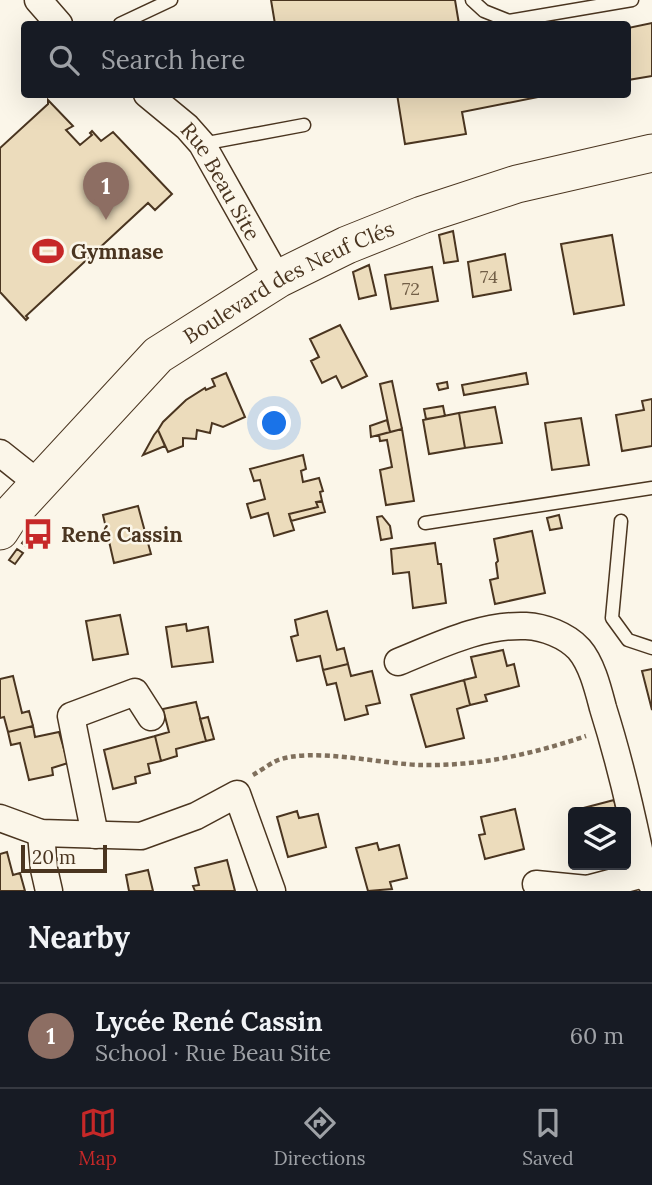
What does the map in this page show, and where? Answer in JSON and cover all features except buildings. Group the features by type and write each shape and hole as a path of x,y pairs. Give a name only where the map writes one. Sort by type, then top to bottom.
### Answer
{"main road":[{"name":"Boulevard des Neuf Clés","path":"4,517 39,485 158,355 278,279 347,245 422,215 517,184 652,153"}],"street":[{"path":"38,0 56,21"},
{"name":"Rue Beau Site","path":"153,98 187,127 202,144 278,279"},
{"path":"0,453 39,485"},
{"path":"398,662 454,639 488,630 526,626 555,632 579,650 595,678 648,879 587,889 536,884"},
{"path":"95,835 71,716 135,692 151,717"},
{"path":"0,818 41,833 141,836 196,816 237,794 272,891"},
{"path":"41,833 49,891"}],"lane":[{"path":"126,21 171,0"},
{"path":"472,0 484,11 509,21 632,0"},
{"path":"202,144 304,125"},
{"path":"425,523 652,488"},
{"path":"621,521 612,618 628,640 652,648"}],"path":[{"path":"237,794 245,780 277,761 312,755 421,765 461,764 514,757 610,728"}],"place":[{"name":"Lycée René Cassin","path":"106,220"},
{"name":"Gymnase","path":"48,251"},
{"name":"René Cassin","path":"38,534"}]}
